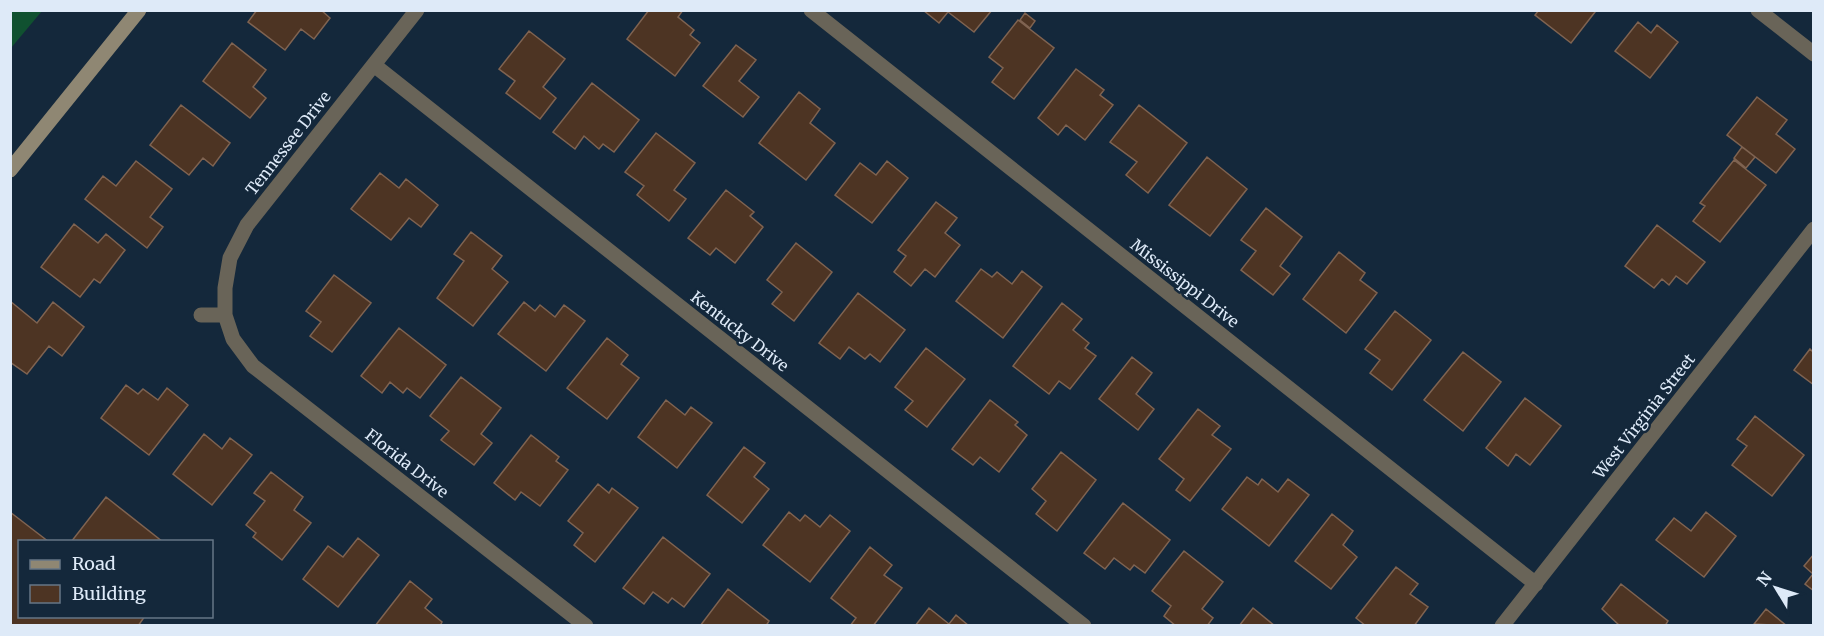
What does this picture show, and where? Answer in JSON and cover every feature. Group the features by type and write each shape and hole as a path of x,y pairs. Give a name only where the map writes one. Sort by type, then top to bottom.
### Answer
{"main road":[{"path":"10,170 139,10"}],"street":[{"name":"Tennessee Drive","path":"225,315 225,288 230,258 247,225 417,10"},
{"name":"Mississippi Drive","path":"811,10 1536,584"},
{"path":"1758,10 1814,54"},
{"name":"Kentucky Drive","path":"374,65 1084,626"},
{"name":"West Virginia Street","path":"1502,626 1814,229"},
{"path":"201,315 225,315"},
{"name":"Florida Drive","path":"225,315 233,339 253,366 586,626"}],"green space":[{"path":"10,11 42,11 11,48"}],"building":[{"path":"257,10 321,10 330,18 314,39 301,29 285,50 248,22"},
{"path":"649,10 683,10 678,17 694,30 690,35 700,43 675,76 627,39"},
{"path":"923,10 992,10 974,32 948,12 939,23"},
{"path":"1539,10 1593,10 1595,12 1571,43 1535,15"},
{"path":"1025,13 1035,21 1030,28 1020,20"},
{"path":"1018,20 1054,48 1014,99 992,82 1003,68 989,57"},
{"path":"1638,22 1651,33 1657,25 1678,42 1650,78 1615,51"},
{"path":"529,31 565,59 543,87 556,98 540,119 506,93 515,81 499,69"},
{"path":"232,43 266,70 253,87 266,98 250,118 203,81"},
{"path":"736,45 756,60 739,81 759,97 743,117 703,86"},
{"path":"1076,69 1104,90 1100,95 1113,105 1085,140 1066,125 1058,135 1038,118"},
{"path":"592,83 639,120 614,152 603,144 599,149 584,136 575,149 553,132"},
{"path":"799,92 820,109 810,123 835,143 806,180 759,143"},
{"path":"1757,97 1787,120 1776,134 1795,149 1776,173 1727,135"},
{"path":"181,105 230,143 213,166 203,158 189,175 150,145"},
{"path":"1139,105 1187,143 1148,193 1126,175 1137,162 1110,142"},
{"path":"656,133 695,163 674,190 686,199 669,221 637,195 644,186 625,172"},
{"path":"1742,147 1755,157 1746,168 1734,158"},
{"path":"1207,157 1247,189 1210,236 1169,205"},
{"path":"1734,160 1766,185 1720,242 1693,221 1705,206 1700,203"},
{"path":"136,161 172,189 150,217 163,227 147,248 85,199 103,176 116,186"},
{"path":"887,161 908,178 872,223 835,195 860,163 876,175"},
{"path":"380,173 399,188 406,179 438,205 421,227 409,218 391,240 351,209"},
{"path":"726,190 754,212 750,216 763,227 735,263 716,248 710,255 688,238"},
{"path":"936,202 957,218 945,233 960,245 935,277 925,269 911,286 894,272 906,256 898,250"},
{"path":"1266,208 1302,237 1280,266 1290,274 1273,295 1241,270 1256,251 1241,240"},
{"path":"74,224 98,243 106,234 125,250 100,283 94,279 80,297 41,267"},
{"path":"1657,225 1705,262 1687,284 1676,276 1669,285 1662,279 1654,288 1625,266"},
{"path":"471,232 502,256 492,269 508,282 473,326 437,298 464,261 454,254"},
{"path":"796,243 832,272 794,321 772,304 782,292 767,280"},
{"path":"1339,252 1365,273 1360,280 1377,293 1346,333 1303,299"},
{"path":"981,269 992,277 997,272 1012,284 1022,271 1042,287 1003,338 956,301"},
{"path":"334,275 371,303 332,352 310,336 321,322 306,311"},
{"path":"858,293 905,330 880,362 870,354 865,359 849,347 840,359 819,343"},
{"path":"10,301 37,323 53,302 84,327 62,356 49,346 27,374 10,362"},
{"path":"524,302 535,311 540,305 555,317 564,305 585,321 546,371 498,334"},
{"path":"1062,303 1082,319 1073,330 1089,343 1085,348 1096,356 1070,389 1059,381 1049,394 1013,366"},
{"path":"1395,311 1431,340 1392,390 1370,373 1380,360 1365,349"},
{"path":"399,328 446,365 420,398 407,388 403,393 390,382 382,393 361,376"},
{"path":"607,338 628,355 621,364 639,378 607,419 567,388"},
{"path":"926,348 965,379 927,427 905,410 913,401 895,387"},
{"path":"1810,349 1814,353 1814,385 1794,370"},
{"path":"1463,352 1501,382 1463,431 1424,400"},
{"path":"1132,357 1152,373 1136,394 1154,409 1138,430 1099,399"},
{"path":"461,377 501,408 481,434 492,443 474,465 441,440 449,431 430,416"},
{"path":"126,385 138,394 143,389 158,400 167,388 188,405 149,455 101,418"},
{"path":"1525,398 1561,426 1530,465 1516,454 1508,466 1486,448"},
{"path":"666,400 685,415 691,407 712,423 677,468 638,437"},
{"path":"990,400 1018,422 1015,425 1027,435 999,472 980,457 973,465 952,449"},
{"path":"1198,409 1220,426 1212,435 1231,449 1190,501 1176,490 1184,479 1159,459"},
{"path":"1755,416 1804,455 1772,496 1732,465 1747,446 1737,439"},
{"path":"204,434 222,449 230,438 252,455 212,505 173,474"},
{"path":"531,435 559,457 556,461 568,470 540,506 521,492 515,500 494,483"},
{"path":"744,447 765,463 754,477 769,489 742,523 707,495"},
{"path":"1061,452 1096,480 1057,531 1036,514 1046,501 1032,489"},
{"path":"271,472 303,497 294,510 311,523 282,560 253,537 256,533 246,525 265,501 254,493"},
{"path":"1247,477 1258,485 1262,479 1278,492 1288,479 1309,495 1269,546 1222,509"},
{"path":"598,484 609,493 612,488 638,508 595,562 574,545 583,533 568,521"},
{"path":"106,497 160,540 73,540"},
{"path":"1123,503 1170,540 1145,573 1134,565 1130,570 1114,558 1105,569 1084,553"},
{"path":"10,512 46,540 18,540 18,618 144,618 138,626 10,626"},
{"path":"789,512 800,521 805,515 820,527 830,515 850,531 810,582 763,545"},
{"path":"1706,512 1736,536 1704,577 1656,540 1674,518 1691,531"},
{"path":"1332,514 1353,531 1343,545 1357,557 1331,589 1295,561"},
{"path":"663,537 710,574 684,607 672,598 668,603 653,592 644,604 623,588"},
{"path":"358,538 379,555 338,607 303,579 328,546 343,557"},
{"path":"870,547 892,565 884,575 902,588 873,626 850,626 856,618 831,598"},
{"path":"1184,551 1223,582 1202,609 1213,618 1207,626 1176,626 1164,616 1171,606 1152,591"},
{"path":"1814,554 1814,591 1805,584 1813,574 1804,566"},
{"path":"1396,567 1418,584 1410,594 1428,607 1414,626 1366,626 1356,618"},
{"path":"410,581 432,599 425,608 442,622 440,626 375,626"},
{"path":"1621,584 1668,621 1665,626 1620,626 1602,609"},
{"path":"728,589 769,621 766,626 700,626"},
{"path":"929,608 949,624 956,615 969,626 915,626"},
{"path":"1253,608 1275,626 1239,626"},
{"path":"1766,609 1787,626 1754,624"}]}
